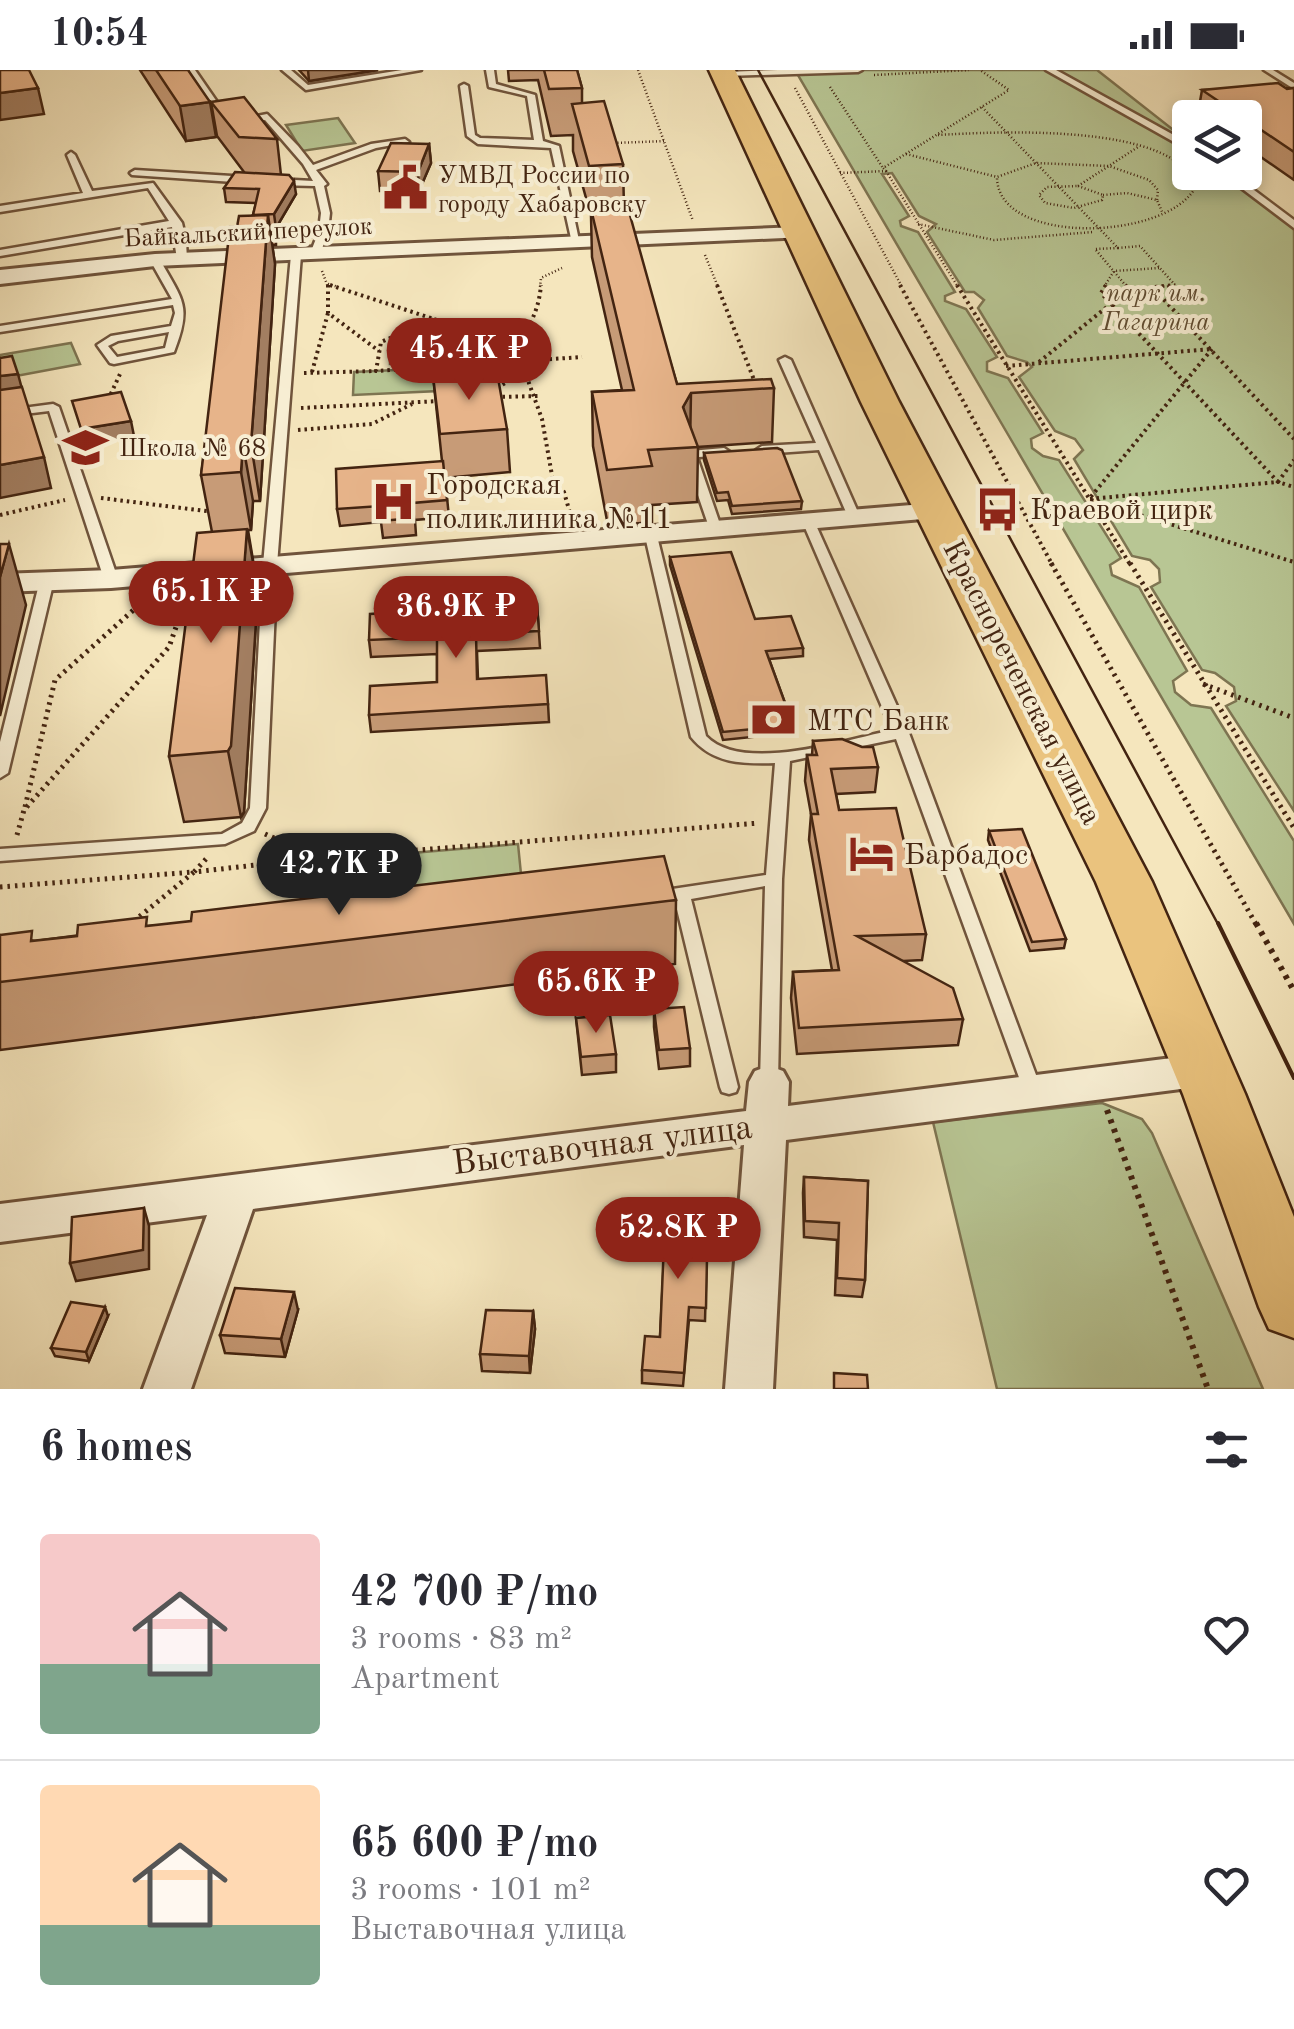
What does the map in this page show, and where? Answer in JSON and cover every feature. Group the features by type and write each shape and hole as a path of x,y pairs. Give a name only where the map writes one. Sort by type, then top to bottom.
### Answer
{"main road":[{"name":"Краснореченская улица","path":"724,72 798,233 1124,882 1204,1070 1294,1307"}],"street":[{"name":"Байкальский переулок","path":"0,277 155,260 183,249 306,255 798,233"},
{"path":"0,582 111,580 936,511"},
{"name":"Выставочная улица","path":"0,1223 238,1190 755,1097 1102,1084 1204,1070"},
{"path":"749,1389 755,1097"},
{"path":"167,1389 238,1190"}],"lane":[{"path":"6,854 225,839 248,826 258,808 270,565 286,374 306,255 326,233 322,184 314,168 267,116 226,122 191,70"},
{"path":"286,70 306,88 418,70"},
{"path":"490,70 492,85 531,95 539,143"},
{"path":"1050,70 1172,138"},
{"path":"1268,70 1294,87"},
{"path":"724,72 859,73"},
{"path":"464,86 472,136 478,142 597,144"},
{"path":"314,168 374,146 406,142"},
{"path":"555,146 577,244"},
{"path":"71,155 89,195"},
{"path":"135,173 322,184"},
{"path":"0,209 182,180"},
{"path":"150,185 177,223 183,249 326,233"},
{"path":"1248,190 1294,225"},
{"path":"0,253 177,223"},
{"path":"155,260 178,301 180,314 170,350 124,361 108,358 102,345 115,338 176,328"},
{"path":"0,329 178,301"},
{"path":"785,360 854,519"},
{"path":"0,414 54,407 111,580"},
{"path":"716,530 692,460 694,454 822,446"},
{"path":"809,523 901,733 1030,1083"},
{"path":"651,536 699,737 708,749 732,758 783,758 901,733"},
{"path":"0,773 46,580"},
{"path":"755,1097 783,758"},
{"path":"642,899 774,879"},
{"path":"682,894 755,1097"}],"path":[{"path":"638,70 694,226"},
{"path":"859,73 969,70"},
{"path":"840,173 884,170 1009,90 980,70"},
{"path":"786,72 1018,505 1294,992"},
{"path":"824,77 1294,828"},
{"path":"982,107 1118,248"},
{"path":"918,224 994,240 1102,231 1134,225 1179,209 1192,198 1196,187 1193,176 1172,160 1138,147 1060,129 1002,128 938,134"},
{"path":"597,144 666,141"},
{"path":"1078,186 1138,147"},
{"path":"906,154 996,177 1036,163 1109,166 1149,180 1158,190 1157,200 1163,214"},
{"path":"996,177 996,191 1006,204 1053,222 1102,231"},
{"path":"1103,195 1102,200 1080,208 1066,208 1041,200 1040,190 1058,185 1078,186 1103,195 1127,192 1157,200"},
{"path":"700,243 746,356 778,449"},
{"path":"1037,364 1129,289 1176,286 1140,246 1096,250 1129,289"},
{"path":"306,255 328,284 480,334 519,363 538,396 554,481 564,492 575,542"},
{"path":"465,384 506,355 536,322 541,278 562,268"},
{"path":"1114,272 1160,268"},
{"path":"1114,272 1102,293 1110,304 1278,482"},
{"path":"312,372 328,313 328,284"},
{"path":"1153,288 1294,439"},
{"path":"328,313 379,351"},
{"path":"376,370 381,342 434,319"},
{"path":"1006,366 1212,349"},
{"path":"1088,499 1212,349"},
{"path":"286,374 582,357"},
{"path":"57,412 107,401 124,361"},
{"path":"440,367 453,376"},
{"path":"525,370 482,398 538,396"},
{"path":"439,401 452,393"},
{"path":"283,410 453,400"},
{"path":"281,432 372,424 414,402"},
{"path":"1278,482 1294,460"},
{"path":"1088,499 1278,482 1294,487"},
{"path":"0,514 84,496 212,512 275,508"},
{"path":"1088,499 1294,562"},
{"path":"6,854 24,810 56,680 153,592"},
{"path":"24,810 169,647 187,596"},
{"path":"1202,684 1294,718"},
{"path":"0,886 778,821"},
{"path":"248,826 318,858"},
{"path":"126,928 194,872 225,839"},
{"path":"1102,1084 1110,1125 1208,1389"}],"green space":[{"name":"парк им. Гагарина","path":"795,70 1097,70 1172,129 1172,190 1249,190 1294,225 1294,811 1226,706 1236,701 1234,687 1215,673 1202,670 1151,587 1160,582 1159,569 1150,560 1132,556 1074,459 1083,450 1075,439 1055,431 1019,377 1032,367 1007,356 978,308 984,300 974,292 965,292 927,232 936,224 919,216 892,173 882,174 909,216 900,221 901,226 918,232 955,292 945,296 945,301 966,309 997,357 987,362 987,371 1008,378 1043,433 1031,439 1032,448 1059,460 1121,558 1110,565 1112,575 1139,587 1187,671 1173,681 1175,692 1191,705 1211,708 1294,841 1294,924"},
{"path":"338,118 355,143 302,151 286,125"},
{"path":"475,334 477,359 390,364 390,339"},
{"path":"71,343 80,364 0,379 0,355"},
{"path":"439,368 439,391 353,395 354,372"},
{"path":"518,844 524,904 339,921 340,859"},
{"path":"1102,1103 1142,1119 1152,1133 1263,1389 997,1389 933,1122"}],"building":[{"path":"0,70 29,70 38,88 0,93"},
{"path":"156,70 188,70 210,102 180,106"},
{"path":"544,70 577,70 582,88 549,89"},
{"path":"1278,83 1287,89 1294,88 1294,152 1262,130 1262,100 1217,100 1202,90"},
{"path":"244,97 277,139 239,137 211,102"},
{"path":"604,101 623,164 589,166 572,104"},
{"path":"391,143 429,144 418,172 378,171"},
{"path":"235,172 289,175 294,181 274,214 253,215 259,189 224,188"},
{"path":"628,208 677,384 771,379 774,388 691,393 683,407 698,447 648,450 652,466 607,470 592,392 634,390 591,209"},
{"path":"268,215 251,444 243,445 241,472 201,475 230,227 237,227 239,216"},
{"path":"12,356 18,374 0,376 0,358"},
{"path":"497,372 507,429 440,434 433,376"},
{"path":"22,387 44,457 0,465 0,390"},
{"path":"121,392 131,421 81,429 72,401"},
{"path":"782,450 802,501 732,506 728,492 717,493 704,453"},
{"name":"Городская поликлиника №11","path":"443,461 447,500 413,503 414,518 381,521 380,506 337,509 336,469"},
{"path":"247,529 231,746 228,751 169,756 197,533"},
{"path":"0,544 9,544 0,577"},
{"path":"731,552 755,619 791,616 803,648 766,651 793,725 723,732 670,557"},
{"path":"537,604 539,631 476,634 477,679 546,675 548,704 369,715 370,686 437,682 437,637 369,640 370,614"},
{"path":"842,739 873,747 878,767 831,769 839,810 896,808 926,934 857,936 953,988 963,1019 799,1028 793,972 839,970 811,814 818,814 807,755 817,755 813,741"},
{"path":"1022,829 1066,939 1032,942 989,831"},
{"path":"664,856 676,900 0,982 0,935 32,931 31,941 77,936 78,925 147,917 146,926 191,921 192,912"},
{"path":"684,1007 690,1048 659,1050 654,1009"},
{"path":"610,1015 616,1054 581,1057 576,1018"},
{"path":"804,1177 868,1181 865,1280 837,1278 839,1223 805,1221"},
{"path":"653,1205 708,1208 706,1308 689,1307 684,1373 642,1370 645,1336 660,1337 664,1243 650,1242"},
{"path":"144,1208 143,1250 70,1263 72,1217"},
{"path":"235,1288 294,1292 281,1339 220,1335"},
{"path":"71,1302 105,1307 86,1352 51,1348"},
{"path":"486,1310 533,1311 529,1356 480,1354"},
{"path":"834,1373 867,1375 868,1389 834,1389"}],"tram line":[{"path":"758,70 1219,926"},
{"path":"1218,923 1294,1078"}],"place":[{"name":"УМВД России по городу Хабаровску","path":"405,188"},
{"name":"Школа № 68","path":"86,447"},
{"name":"Городская поликлиника №11","path":"393,501"},
{"name":"Краевой цирк","path":"997,509"},
{"name":"МТС Банк","path":"774,720"},
{"name":"Барбадос","path":"871,854"}]}
